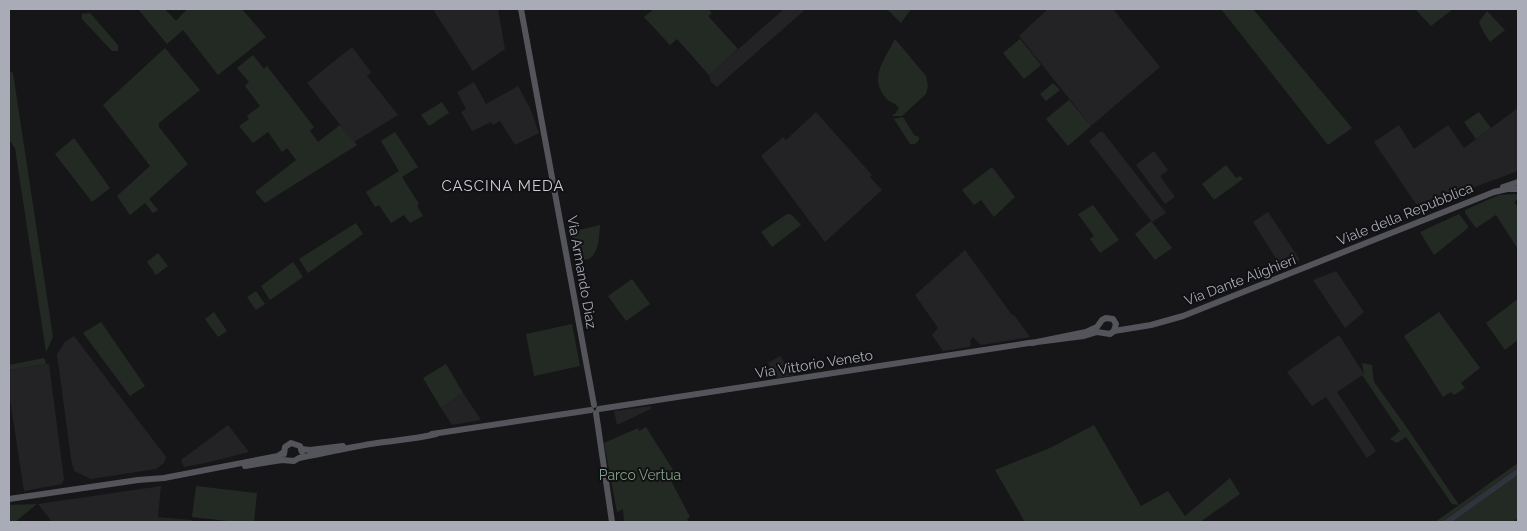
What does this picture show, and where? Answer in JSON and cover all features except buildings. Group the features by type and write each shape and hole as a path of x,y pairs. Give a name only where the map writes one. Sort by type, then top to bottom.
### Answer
{"main road":[{"name":"Via Armando Diaz","path":"521,9 592,392 612,522"},
{"name":"Viale della Repubblica","path":"1325,260 1518,182"},
{"name":"Viale della Repubblica","path":"1494,192 1518,189"},
{"name":"Via Dante Alighieri","path":"1115,328 1151,325 1195,311 1325,260"},
{"path":"1113,319 1115,328 1110,334 1102,332 1099,324 1102,320 1113,319"},
{"name":"Via Vittorio Veneto","path":"1032,343 1086,332 1099,324"},
{"name":"Via Vittorio Veneto","path":"367,445 412,436 436,434 1032,343 1078,338 1102,332"},
{"path":"9,499 138,480 164,478 278,456 292,443 297,444 301,449 299,458"},
{"path":"301,449 310,450 367,445"},
{"path":"218,467 236,467 296,460 367,445"},
{"path":"284,452 285,456 290,460"}],"shaded area":[{"path":"437,9 498,9 505,49 473,71 434,11"},
{"path":"784,9 806,9 717,87 711,82 709,75"},
{"path":"1048,9 1113,9 1160,67 1091,126 1019,36"},
{"path":"352,47 371,72 367,76 398,115 354,142 307,83"},
{"path":"474,82 486,104 518,86 530,108 539,133 515,145 500,121 493,125 491,122 472,131 461,112 466,109 457,92"},
{"path":"1518,108 1518,171 1472,188 1473,192 1451,201 1450,197 1433,207 1416,204 1374,142 1399,125 1414,149 1448,125 1464,148"},
{"path":"816,112 872,175 870,177 882,190 825,242 761,156 783,137 786,140"},
{"path":"1100,132 1103,132 1166,213 1152,222 1089,141"},
{"path":"1154,151 1168,170 1160,176 1175,197 1165,204 1136,165"},
{"path":"1268,212 1300,260 1282,268 1253,222"},
{"path":"965,250 1030,337 981,345 973,337 970,340 971,344 969,347 943,351 932,335 938,328 915,295"},
{"path":"1336,271 1364,312 1345,328 1313,280"},
{"path":"1339,335 1364,374 1337,392 1376,451 1367,458 1326,397 1312,406 1287,372"},
{"path":"74,336 166,457 164,463 156,469 91,479 74,471 57,354 65,342"},
{"path":"780,356 794,375 777,378 768,363"},
{"path":"49,364 64,479 62,484 24,491 9,393 9,370"},
{"path":"463,393 481,420 452,425 441,408"},
{"path":"651,406 651,409 617,425 614,411"},
{"path":"228,425 249,452 184,467 181,460"},
{"path":"1518,468 1518,475 1452,522 1442,522"},
{"path":"161,486 158,517 192,520 191,522 52,522 38,504"}],"green space":[{"path":"138,9 165,9 176,21 187,9 242,9 266,37 218,75 183,30 167,44"},
{"path":"654,9 708,9 712,13 708,16 738,49 709,75 677,39 670,45 644,17"},
{"path":"887,9 911,9 901,23"},
{"path":"1221,9 1253,9 1352,128 1328,145"},
{"path":"1415,9 1453,9 1431,26"},
{"path":"1487,11 1505,30 1490,42 1479,22"},
{"path":"90,13 118,45 118,51 112,51 82,19 82,14"},
{"path":"895,39 926,76 928,86 926,94 902,116 892,115 899,108 886,98 878,83 880,68"},
{"path":"1020,39 1041,65 1024,79 1003,53"},
{"path":"165,48 200,90 159,123 159,127 188,164 149,199 158,210 153,213 145,203 130,215 117,196 150,166 103,105"},
{"path":"253,55 264,69 267,66 314,127 310,131 318,142 340,125 357,145 265,203 255,192 296,160 287,148 282,152 268,132 253,143 239,126 249,119 247,116 260,106 245,86 249,82 237,68"},
{"path":"9,71 13,73 53,337 46,352 15,148 9,140"},
{"path":"1053,83 1060,90 1046,101 1040,94"},
{"path":"1069,100 1091,126 1068,146 1046,119"},
{"path":"442,102 449,113 429,126 421,115"},
{"path":"1479,112 1491,128 1476,139 1464,122"},
{"path":"903,117 914,135 919,137 915,144 910,144 894,119"},
{"path":"395,132 418,167 402,177 419,204 417,206 423,216 410,223 404,215 391,223 379,205 375,207 366,192 399,171 381,141"},
{"path":"74,138 110,188 92,202 55,154"},
{"path":"1226,165 1236,178 1240,176 1243,179 1214,200 1202,184"},
{"path":"992,167 1015,197 994,217 981,200 974,205 962,190"},
{"path":"1518,194 1518,199 1514,202 1518,208 1518,249 1496,215 1476,228 1465,213 1465,210 1499,195"},
{"path":"1093,205 1119,240 1100,253 1090,239 1094,236 1078,214"},
{"path":"787,214 792,215 801,225 772,247 761,232"},
{"path":"1459,214 1468,228 1434,255 1420,232"},
{"path":"1151,221 1172,248 1155,260 1135,234"},
{"path":"356,223 363,234 308,273 299,259"},
{"path":"600,225 596,251 590,258 585,260 574,246 571,232"},
{"path":"158,253 168,266 156,275 147,262"},
{"path":"293,262 303,277 270,300 261,286"},
{"path":"632,279 650,304 626,321 608,296"},
{"path":"256,291 265,304 256,310 247,297"},
{"path":"1518,299 1518,340 1505,350 1486,323"},
{"path":"214,312 227,331 218,337 205,319"},
{"path":"1439,312 1480,368 1461,383 1465,388 1454,395 1451,392 1443,397 1404,336"},
{"path":"101,322 145,386 130,396 83,333"},
{"path":"572,324 580,366 534,376 526,334"},
{"path":"44,358 46,364 9,370 9,365"},
{"path":"1362,363 1372,365 1374,382 1459,505 1452,504 1406,437 1397,443 1390,439 1400,431 1362,375 1364,373"},
{"path":"446,364 463,393 441,408 423,378"},
{"path":"1094,425 1141,506 1168,491 1185,516 1230,478 1240,494 1200,522 1025,522 995,470 1050,448"},
{"name":"Parco Vertua","path":"646,427 675,473 670,474 669,477 690,517 687,519 688,522 624,522 623,509 617,512 604,443 638,428 639,431"},
{"path":"1518,463 1518,468 1442,522 1435,522"},
{"path":"1518,475 1518,518 1512,522 1452,522"},
{"path":"196,486 257,493 254,522 192,517"},
{"path":"37,504 15,522 9,522 9,505"}],"district":[{"name":"CASCINA MEDA","path":"503,186"}]}
